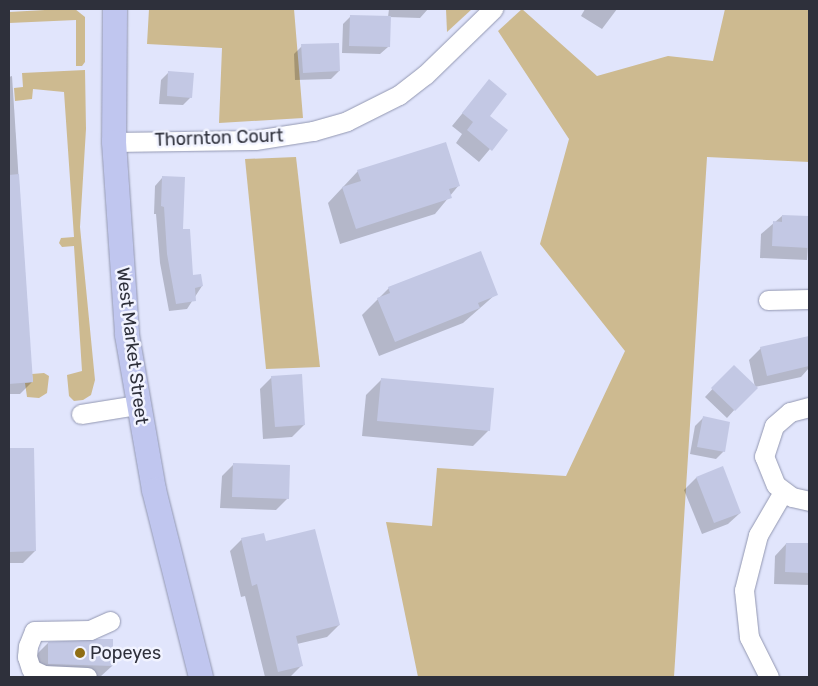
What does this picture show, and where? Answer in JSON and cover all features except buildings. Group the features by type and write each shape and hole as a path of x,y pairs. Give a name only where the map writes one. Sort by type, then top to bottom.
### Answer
{"main road":[{"name":"West Market Street","path":"116,9 114,142 116,213 137,406 165,542 201,677"}],"street":[{"name":"Thornton Court","path":"114,142 255,140 313,132 347,121 399,95 426,75 493,9"},
{"path":"768,300 809,299"},
{"path":"81,414 137,406"},
{"path":"809,408 781,418 765,445 770,476 783,492 809,501"},
{"path":"769,677 749,637 744,590 758,535 783,492"},
{"path":"87,677 44,676 31,669 27,657 28,646 34,631 90,630 110,621"}],"shaded area":[{"path":"75,9 85,17 85,62 82,66 76,66 76,20 9,23 9,12"},
{"path":"149,9 294,9 303,118 219,123 222,48 147,44"},
{"path":"446,9 472,9 447,32"},
{"path":"522,9 597,76 668,56 713,61 725,9 809,9 809,162 707,157 674,677 418,677 386,522 432,526 437,468 566,476 625,351 540,244 569,139 498,31"},
{"path":"85,70 86,129 80,227 95,380 91,395 83,400 74,401 69,396 67,375 82,371 74,246 62,247 59,243 61,238 74,237 64,92 33,89 32,99 15,101 14,88 23,87 22,73"},
{"path":"296,157 320,367 266,369 245,159"},
{"path":"44,373 49,376 47,393 39,398 27,397 25,383 33,382 32,374"}],"place":[{"name":"Popeyes","path":"80,653"}]}
